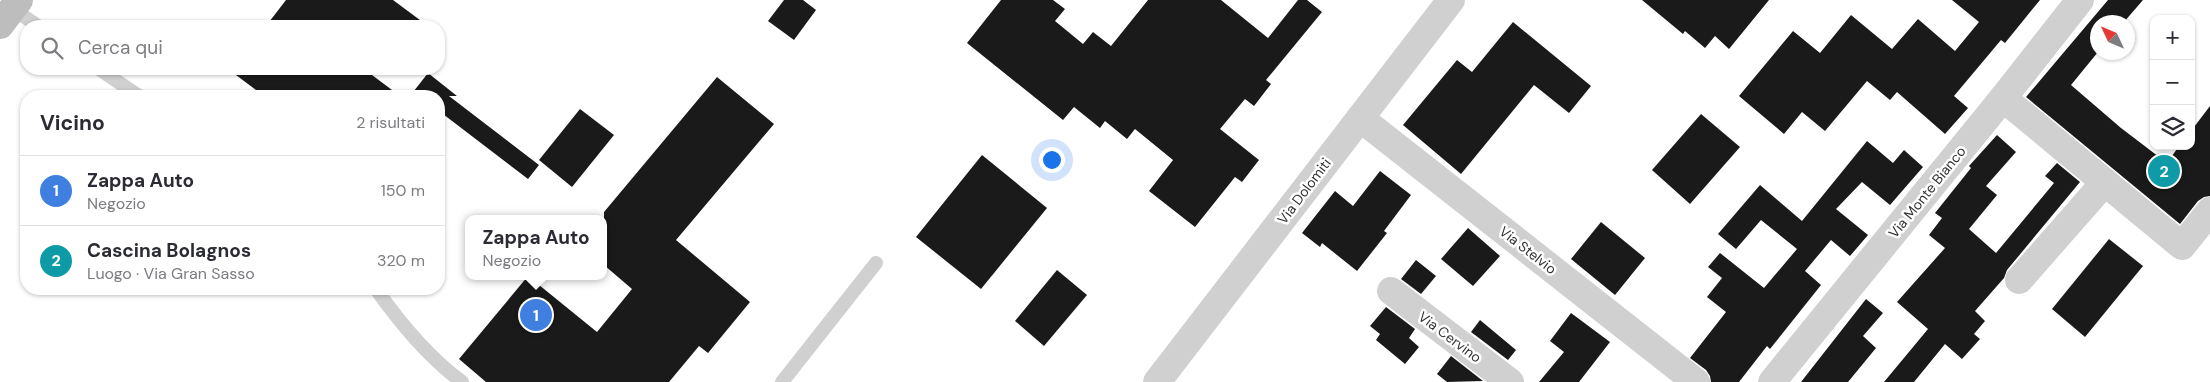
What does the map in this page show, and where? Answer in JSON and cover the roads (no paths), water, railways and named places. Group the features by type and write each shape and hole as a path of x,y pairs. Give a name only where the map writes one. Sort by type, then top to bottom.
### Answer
{"street":[{"name":"Via Dolomiti","path":"1157,382 1451,0"},
{"name":"Via Monte Bianco","path":"1772,382 2003,98 2080,0"},
{"path":"2003,98 2182,246 2210,211"},
{"name":"Via Stelvio","path":"1360,118 1696,382"},
{"path":"2019,280 2105,182"},
{"name":"Via Cervino","path":"1391,291 1510,382"}],"lane":[{"path":"11,11 27,20"},
{"path":"108,75 130,90"},
{"path":"782,382 876,263"},
{"path":"380,295 400,323 462,382"}],"place":[{"name":"Cascina Bolagnos","path":"2164,171"},
{"name":"Zappa Auto","path":"536,315"}]}
